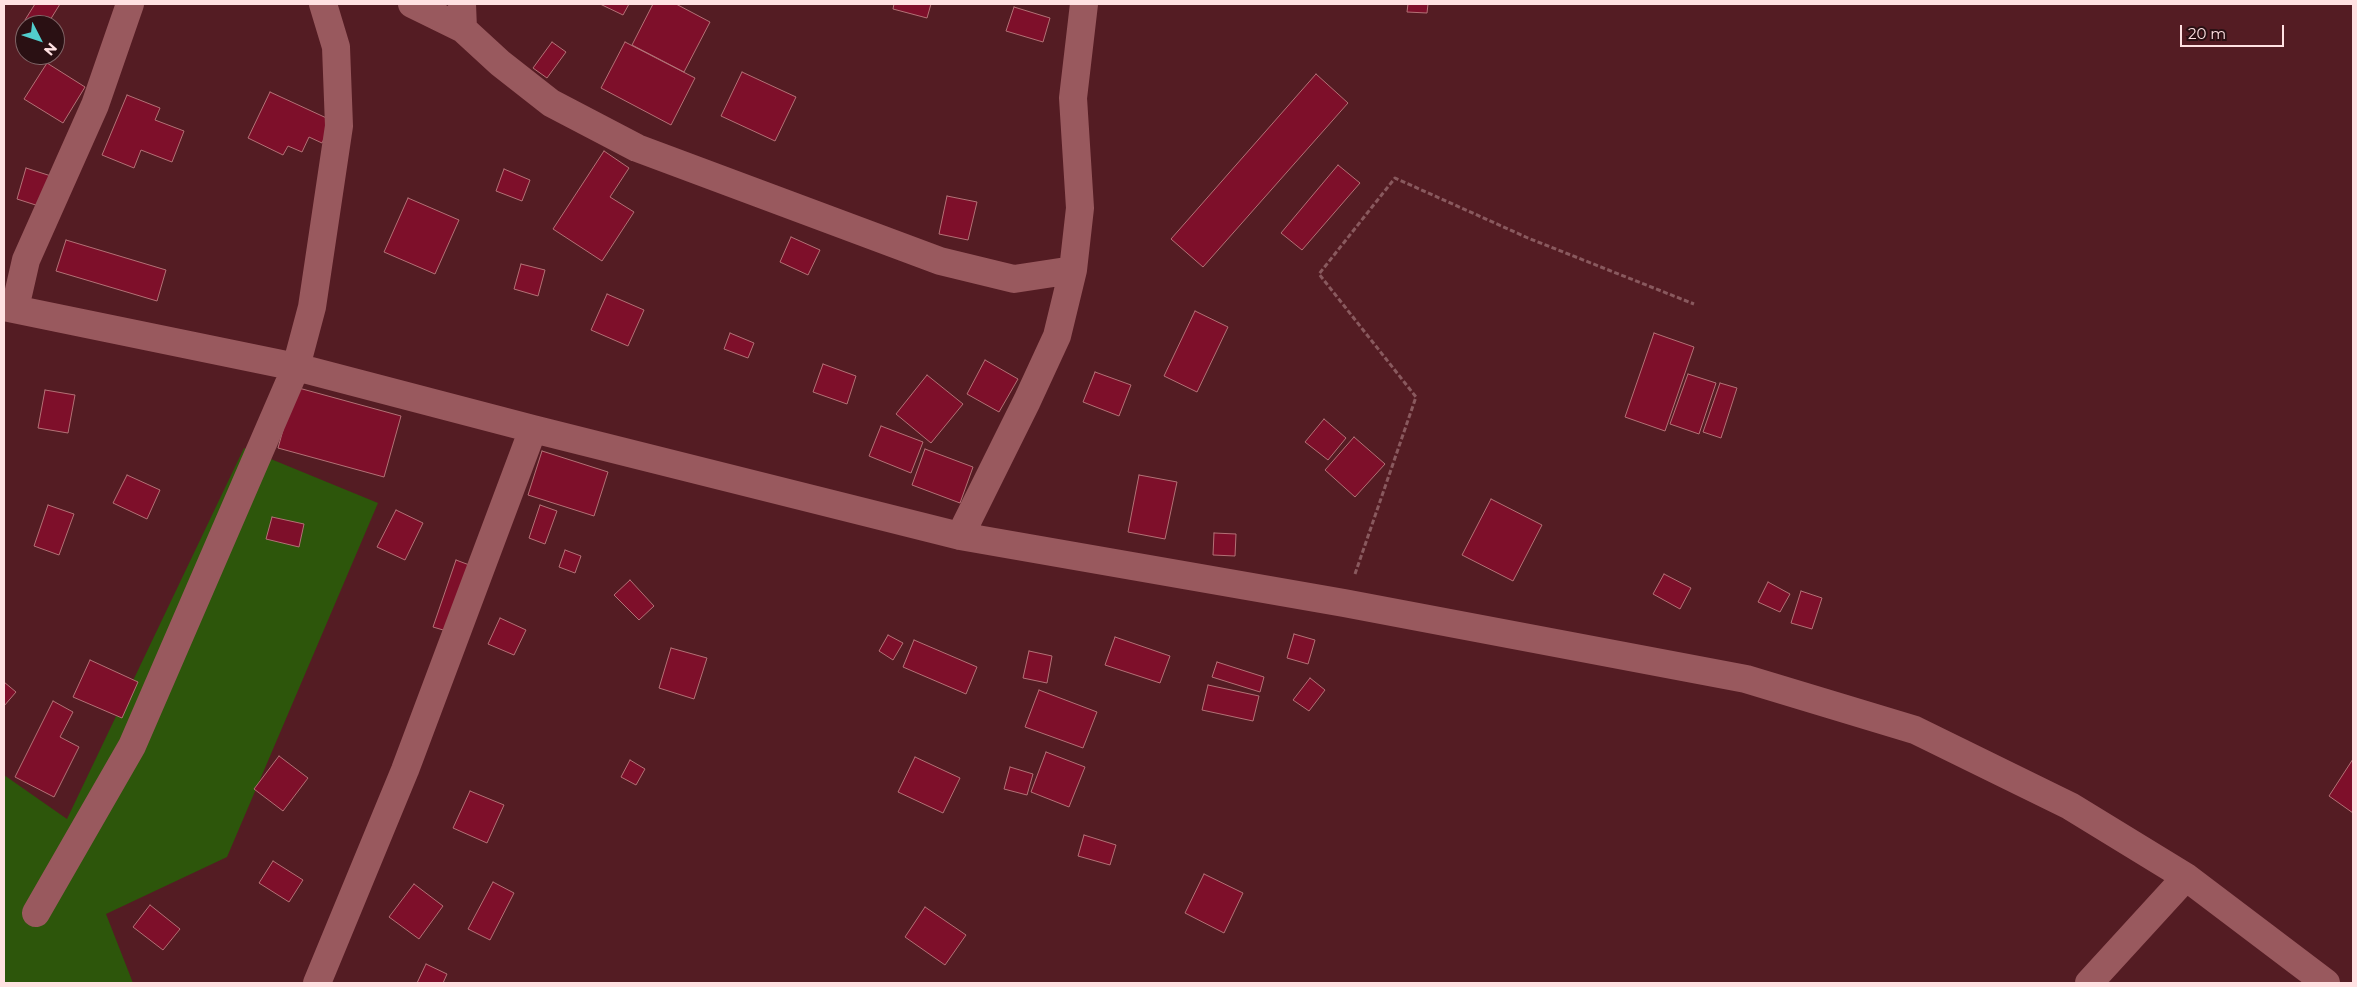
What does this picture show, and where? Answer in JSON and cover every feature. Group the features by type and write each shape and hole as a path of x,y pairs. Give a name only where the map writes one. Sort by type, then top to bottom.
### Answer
{"street":[{"path":"130,4 95,105 26,260 9,307 296,367 533,429 960,536 1344,603 1746,680 1915,730 2070,806 2186,877 2326,983"},
{"path":"36,913 132,746 296,367 312,307 339,126 336,48 323,4"},
{"path":"412,4 462,17 500,63 551,103 637,148 940,261 1014,279 1073,270"},
{"path":"960,536 1057,336 1073,270 1080,208 1073,98 1084,4"},
{"path":"317,983 405,770 533,429"},
{"path":"2089,983 2186,877"}],"path":[{"path":"1344,603 1416,397 1319,274 1395,178 1528,238 1694,304"}],"green space":[{"path":"244,448 378,503 227,857 106,914 133,983 4,983 4,775 67,819"}],"building":[{"path":"35,4 60,4 53,15 28,15"},
{"path":"600,4 629,4 623,15"},
{"path":"653,4 676,4 710,22 684,72 632,45"},
{"path":"894,4 931,4 927,18 893,9"},
{"path":"1408,4 1428,4 1427,13 1407,12"},
{"path":"1014,7 1050,18 1043,42 1006,31"},
{"path":"552,42 566,52 547,78 533,68"},
{"path":"625,42 695,78 671,125 601,88"},
{"path":"46,65 50,65 85,87 63,123 24,99"},
{"path":"742,72 796,97 775,141 721,116"},
{"path":"1316,74 1348,103 1203,267 1171,239"},
{"path":"270,92 333,121 322,143 309,137 302,152 288,146 283,155 248,138"},
{"path":"127,95 160,108 155,120 184,131 172,162 141,150 134,168 102,155"},
{"path":"604,151 629,168 610,197 634,212 602,261 553,229"},
{"path":"1338,165 1360,183 1302,250 1281,233"},
{"path":"26,168 51,176 42,207 17,199"},
{"path":"504,169 530,180 522,201 496,191"},
{"path":"947,196 977,202 968,240 939,234"},
{"path":"408,198 459,220 435,274 384,252"},
{"path":"791,237 820,250 808,275 780,262"},
{"path":"66,240 166,270 157,301 56,271"},
{"path":"521,264 545,270 538,296 514,289"},
{"path":"607,294 644,310 628,346 591,330"},
{"path":"1195,311 1228,327 1197,392 1164,376"},
{"path":"730,333 754,343 748,358 724,349"},
{"path":"1654,333 1694,347 1665,431 1625,417"},
{"path":"985,360 1018,379 999,412 967,394"},
{"path":"823,364 856,376 847,404 813,392"},
{"path":"1095,372 1131,385 1119,416 1083,402"},
{"path":"1688,374 1716,383 1699,434 1670,424"},
{"path":"927,375 963,404 931,443 896,414"},
{"path":"1720,383 1737,388 1721,438 1703,432"},
{"path":"295,387 401,416 384,477 278,448"},
{"path":"45,390 75,395 68,433 38,428"},
{"path":"1324,419 1346,438 1328,460 1305,442"},
{"path":"881,426 923,442 911,473 869,456"},
{"path":"1354,437 1385,464 1355,497 1325,470"},
{"path":"925,449 973,467 960,503 912,485"},
{"path":"542,451 608,472 594,516 528,495"},
{"path":"127,475 160,490 147,519 113,503"},
{"path":"1139,475 1177,482 1165,539 1128,532"},
{"path":"1491,499 1542,525 1513,581 1462,555"},
{"path":"48,505 74,514 59,555 34,546"},
{"path":"540,505 557,511 545,544 529,538"},
{"path":"396,510 423,523 405,560 377,547"},
{"path":"272,517 304,524 299,547 266,539"},
{"path":"1214,533 1236,534 1235,556 1213,555"},
{"path":"565,550 581,556 575,573 559,567"},
{"path":"456,560 472,566 450,632 433,627"},
{"path":"1664,574 1691,588 1680,609 1653,594"},
{"path":"630,580 654,606 639,620 614,595"},
{"path":"1768,582 1790,594 1780,612 1758,602"},
{"path":"1801,591 1822,598 1812,629 1791,623"},
{"path":"500,618 526,630 514,655 488,644"},
{"path":"1294,634 1315,640 1308,664 1287,658"},
{"path":"888,635 903,643 893,660 879,651"},
{"path":"1115,637 1170,656 1160,683 1105,665"},
{"path":"914,640 977,667 966,694 903,667"},
{"path":"671,648 707,658 694,699 659,688"},
{"path":"1029,651 1052,656 1047,683 1023,678"},
{"path":"90,660 138,682 122,718 73,697"},
{"path":"1217,662 1264,677 1260,692 1212,677"},
{"path":"1310,678 1325,690 1309,711 1293,700"},
{"path":"4,682 16,692 4,706"},
{"path":"1208,685 1259,696 1253,721 1202,710"},
{"path":"1039,690 1097,712 1083,748 1025,727"},
{"path":"53,701 73,712 60,737 79,747 54,797 15,777"},
{"path":"1046,752 1085,767 1069,807 1031,792"},
{"path":"279,756 308,778 283,811 254,789"},
{"path":"915,757 960,778 943,813 898,792"},
{"path":"2353,759 2353,813 2329,796"},
{"path":"630,760 645,769 636,785 621,777"},
{"path":"1010,767 1033,774 1027,795 1004,789"},
{"path":"470,791 504,805 487,843 453,828"},
{"path":"1084,835 1116,845 1110,865 1078,856"},
{"path":"273,861 303,880 289,902 259,883"},
{"path":"1204,874 1243,893 1224,933 1185,913"},
{"path":"493,882 514,893 490,940 468,929"},
{"path":"414,884 443,906 419,939 389,917"},
{"path":"150,905 180,929 163,950 133,927"},
{"path":"925,907 966,935 945,965 905,937"},
{"path":"426,964 447,974 443,983 417,983"}]}
